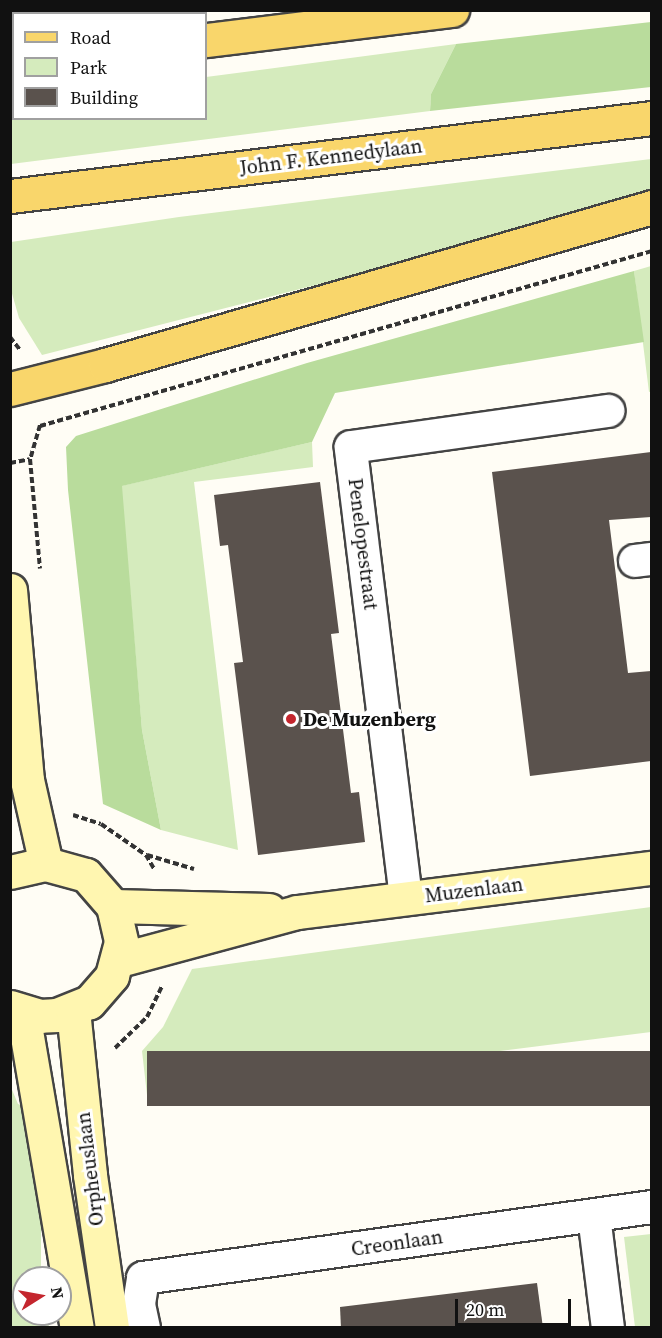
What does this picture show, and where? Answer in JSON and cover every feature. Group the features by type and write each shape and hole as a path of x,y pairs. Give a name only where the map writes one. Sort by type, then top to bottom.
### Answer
{"main road":[{"path":"207,40 452,10"},
{"name":"John F. Kennedylaan","path":"10,196 651,118"},
{"path":"10,389 105,365 651,207"},
{"path":"10,590 33,813 46,864"},
{"path":"10,872 46,864 86,875 113,906 119,923 119,960 102,991 73,1010 49,1016 17,1010"},
{"name":"Muzenlaan","path":"119,960 297,912 651,868"},
{"name":"Muzenlaan","path":"113,906 140,909 197,905 297,912"},
{"name":"Orpheuslaan","path":"17,1010 77,1328"},
{"name":"Orpheuslaan","path":"73,1010 90,1175 112,1328"}],"street":[{"name":"Penelopestraat","path":"406,898 351,447 608,411"},
{"name":"Creonlaan","path":"144,1328 139,1304 142,1278 651,1207"},
{"path":"594,1216 608,1328"}],"path":[{"path":"40,426 651,251"},
{"path":"10,463 30,459"},
{"path":"33,813 64,812 101,824 146,855 202,871"}],"green space":[{"path":"651,22 651,87 430,111 431,94 456,44"},
{"path":"456,44 431,94 430,111 11,164 11,96 12,120 207,120 207,77"},
{"path":"651,159 651,194 457,249 42,355 19,318 11,290 11,242 179,217"},
{"path":"651,266 652,391 649,392 634,271"},
{"path":"634,271 644,342 335,393 312,442 122,486 142,730 161,830 103,804 68,490 66,447 76,436 307,363"},
{"path":"312,442 313,467 194,482 238,850 161,830 142,730 121,486"},
{"path":"651,907 651,1032 147,1095 142,1051 163,1027 192,969"},
{"path":"10,1085 18,1104 30,1108 41,1192 41,1266 12,1266 12,1326 49,1327 11,1327"},
{"path":"651,1234 651,1327 635,1327 624,1237"}],"building":[{"path":"651,452 651,517 609,520 628,673 651,671 651,761 530,776 492,472"},
{"name":"De Muzenberg","path":"320,482 339,633 331,634 351,793 359,792 365,842 258,855 234,663 243,662 228,545 220,546 214,495"},
{"path":"147,1051 651,1051 651,1106 147,1106"},
{"path":"537,1283 543,1328 341,1328 340,1307"}],"place":[{"name":"De Muzenberg","path":"291,719"}]}
